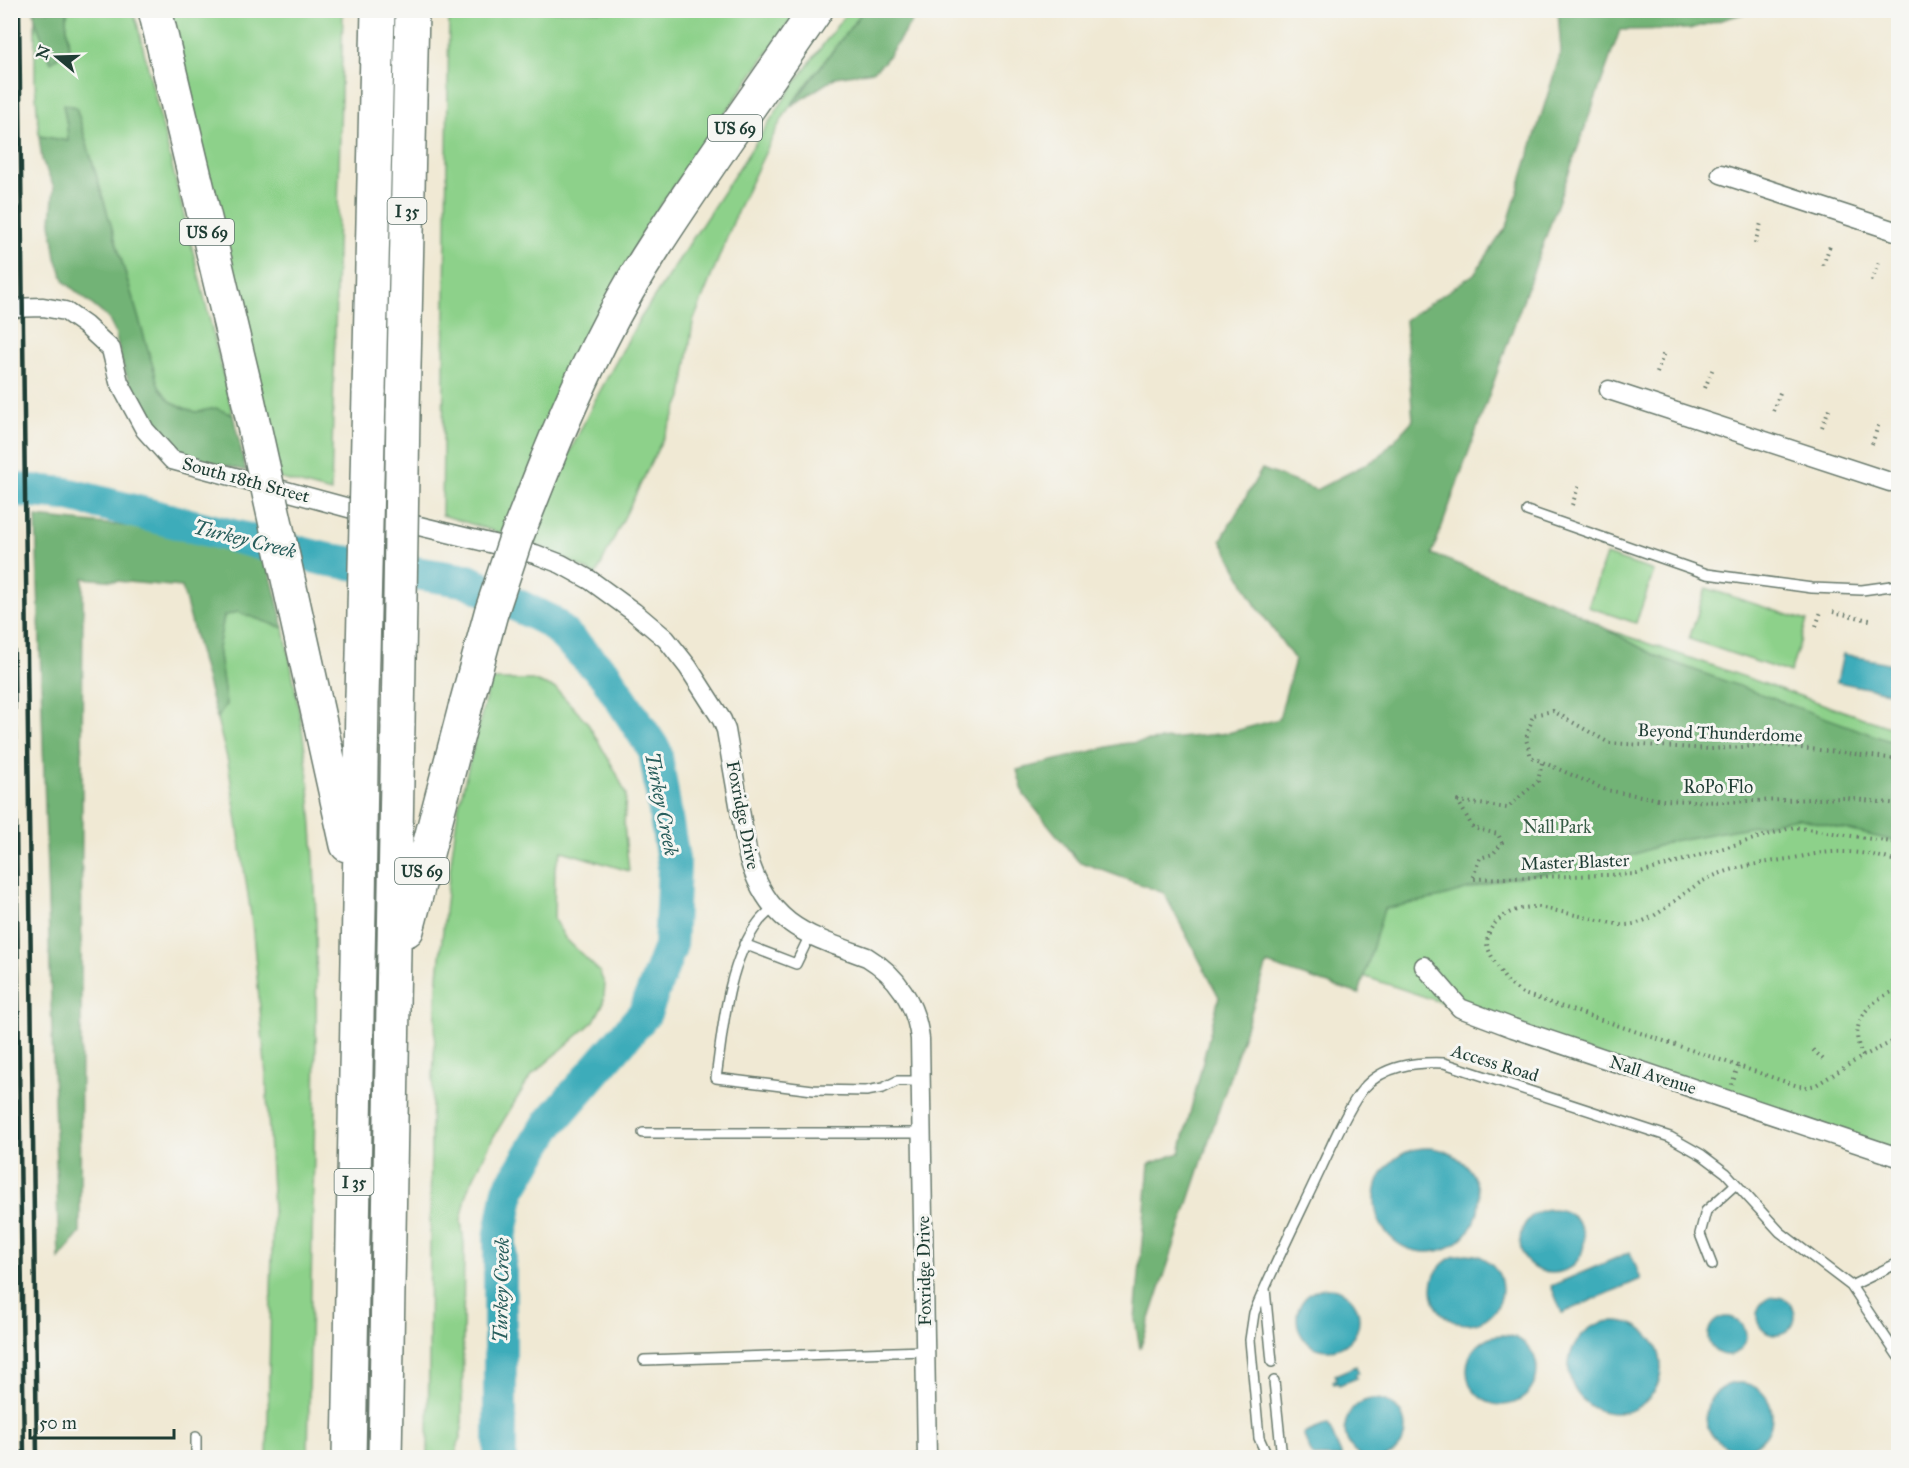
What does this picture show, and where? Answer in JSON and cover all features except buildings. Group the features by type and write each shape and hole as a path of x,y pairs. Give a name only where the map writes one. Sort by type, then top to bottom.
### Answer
{"highway":[{"name":"I 35","path":"349,1458 362,698 378,10"},
{"name":"I 35","path":"384,1458 411,10"},
{"name":"US 69","path":"394,979 491,613 516,538 546,460 582,380 619,307 655,245 816,10"},
{"name":"US 69","path":"155,11 246,390 360,906"}],"street":[{"path":"1721,174 1899,232"},
{"name":"South 18th Street","path":"10,308 43,307 65,311 85,325 111,349 119,382 145,430 172,460 382,517"},
{"path":"1609,390 1894,483"},
{"name":"Foxridge Drive","path":"382,517 535,554 561,564 590,579 666,639 688,667 722,720 729,746 748,856 757,880 774,907 791,924 810,935 867,957 885,970 903,990 912,1006 918,1026 921,1082 927,1458"},
{"name":"Nall Avenue","path":"1424,966 1460,1008 1513,1028 1899,1157"}],"lane":[{"path":"1527,511 1707,574 1812,588 1862,590 1899,585"},
{"path":"774,907 759,921 744,944 727,999 716,1078 813,1090 866,1091 883,1088 897,1081 921,1082"},
{"path":"744,944 796,964 810,935"},
{"name":"Access Road","path":"1268,1458 1259,1438 1250,1341 1254,1313 1328,1152 1363,1089 1380,1075 1398,1067 1419,1062 1444,1063 1670,1137 1702,1155 1726,1173 1780,1232 1851,1286 1899,1356"},
{"path":"643,1133 922,1133"},
{"path":"1712,1265 1700,1234 1706,1211 1736,1184"},
{"path":"1851,1286 1899,1263"},
{"path":"1265,1287 1272,1362"},
{"path":"644,1359 925,1351"},
{"path":"1274,1381 1282,1458"},
{"path":"196,1437 196,1458"}],"path":[{"path":"1755,243 1762,220"},
{"path":"1823,265 1831,243"},
{"path":"1872,281 1880,259"},
{"path":"1657,373 1664,352"},
{"path":"1705,388 1713,368"},
{"path":"1773,411 1781,390"},
{"path":"1822,428 1830,406"},
{"path":"1872,444 1879,423"},
{"path":"1572,505 1579,485"},
{"path":"1816,626 1822,609"},
{"path":"1833,612 1874,621"},
{"name":"Beyond Thunderdome","path":"1542,763 1531,757 1526,739 1533,715 1554,711 1609,743 1711,749 1775,745 1899,759"},
{"name":"RoPo Flo","path":"1542,763 1606,790 1664,800 1722,802 1846,798 1899,804"},
{"name":"Master Blaster","path":"1542,763 1538,781 1507,808 1458,801 1473,828 1498,834 1502,843 1493,854 1480,858 1472,879 1636,874 1794,827 1899,843"},
{"path":"1899,862 1884,857 1839,852 1752,865 1704,881 1643,922 1632,926 1527,906 1505,914 1496,922 1487,941 1488,949 1506,980 1524,994 1798,1086 1807,1088 1816,1085 1863,1056 1899,1039"},
{"path":"1863,1056 1858,1048 1857,1038 1857,1027 1863,1015 1874,1003 1899,990"},
{"path":"1813,1050 1826,1062"}],"green space":[{"path":"34,11 68,11 66,18 69,49 51,62 35,19"},
{"path":"68,11 132,11 137,23 233,415 216,409 196,412 184,408 170,401 159,387 76,107 63,105 68,141 39,136 35,81 35,19 51,62 69,49 66,18"},
{"path":"167,11 343,11 331,492 278,478"},
{"path":"449,11 797,11 647,225 617,281 503,534 442,515"},
{"path":"848,11 863,11 790,106 740,205 693,322 682,397 596,575 531,543 549,495 595,400 638,322 794,84"},
{"path":"863,11 919,11 884,62 873,71 836,77 791,106"},
{"path":"1558,11 1753,11 1690,29 1620,30 1432,554 1564,606 1656,656 1898,744 1898,842 1798,818 1672,841 1607,864 1503,879 1442,897 1384,909 1359,994 1267,964 1140,1349 1135,1319 1149,1164 1180,1153 1219,997 1164,893 1078,861 1024,795 1017,770 1120,744 1228,733 1279,719 1295,660 1255,604 1221,540 1262,469 1316,490 1378,458 1413,420 1405,320 1474,274 1507,226 1561,52"},
{"path":"63,104 76,107 159,387 170,401 184,408 196,412 216,408 233,415 246,471 187,456 171,447 153,426 131,388 121,360 115,332 108,318 65,282 56,258 51,222 54,187 42,160 39,136 68,141"},
{"path":"36,517 135,527 267,560 284,628 237,612 224,616 218,648 226,704 217,719 182,587 83,578 80,1233 59,1259"},
{"path":"1606,555 1654,571 1636,623 1588,607"},
{"name":"Nall Park","path":"1418,564 1898,730 1898,1156 1286,950"},
{"path":"1706,588 1807,621 1790,673 1689,639"},
{"path":"237,612 284,628 302,726 310,802 315,889 316,977 308,1457 267,1457 273,1211 266,1075 252,922 228,762 217,719 226,704 218,648 224,616"},
{"path":"490,680 532,680 556,689 587,722 616,772 626,795 624,825 629,871 562,851 555,867 554,919 565,938 599,971 605,985 603,1004 594,1021 530,1077 494,1136 468,1189 461,1220 464,1244 462,1429 455,1457 428,1458 431,1128 437,985 458,808"}],"water":[{"path":"1843,654 1898,665 1898,694 1837,682"},
{"path":"1427,1148 1447,1152 1464,1163 1475,1180 1479,1200 1475,1220 1464,1237 1447,1248 1427,1252 1407,1248 1390,1237 1379,1220 1375,1200 1379,1180 1390,1163 1407,1152"},
{"path":"1546,1209 1558,1209 1575,1218 1582,1229 1584,1241 1582,1253 1575,1264 1558,1273 1546,1273 1534,1268 1525,1259 1520,1247 1520,1235 1525,1223 1534,1214"},
{"path":"1630,1252 1641,1279 1562,1313 1551,1286"},
{"path":"1467,1254 1480,1257 1492,1264 1499,1276 1502,1289 1499,1302 1492,1314 1480,1321 1467,1324 1454,1321 1442,1314 1435,1302 1432,1289 1435,1276 1442,1264 1454,1257"},
{"path":"1328,1288 1345,1293 1350,1297 1354,1302 1359,1319 1354,1336 1350,1341 1345,1345 1328,1350 1311,1345 1306,1341 1302,1336 1297,1319 1302,1302 1306,1297 1311,1293"},
{"path":"1776,1297 1789,1303 1795,1316 1789,1329 1776,1335 1763,1329 1757,1316 1763,1303"},
{"path":"1727,1317 1740,1323 1746,1336 1740,1349 1727,1355 1714,1349 1708,1336 1714,1323"},
{"path":"1615,1321 1633,1325 1647,1335 1657,1349 1661,1367 1657,1385 1647,1399 1633,1409 1615,1413 1597,1409 1583,1399 1573,1385 1569,1367 1573,1349 1583,1335 1597,1325"},
{"path":"1502,1335 1515,1338 1527,1345 1534,1357 1537,1370 1534,1383 1527,1395 1515,1402 1502,1405 1489,1402 1477,1395 1470,1383 1467,1370 1470,1357 1477,1345 1489,1338"},
{"path":"1356,1366 1359,1373 1355,1374 1357,1378 1339,1385 1337,1382 1334,1383 1335,1375"},
{"path":"1739,1383 1752,1386 1762,1393 1769,1403 1772,1416 1769,1429 1762,1439 1752,1446 1739,1449 1726,1446 1716,1439 1709,1429 1706,1416 1709,1403 1716,1393 1726,1386"},
{"path":"1369,1399 1381,1399 1392,1404 1400,1412 1405,1429 1403,1441 1392,1454 1381,1459 1369,1459 1358,1454 1350,1446 1345,1435 1345,1423 1350,1412 1358,1404"},
{"path":"1328,1424 1342,1457 1313,1457 1303,1434"}],"waterway":[{"name":"Turkey Creek","path":"10,489 66,494 324,559 468,581 551,622 606,676 655,751 674,866 670,947 645,1013 548,1125 509,1190 500,1238 500,1458"}],"railway":[{"path":"19,10 37,1458"},
{"path":"10,347 24,1458"}]}
